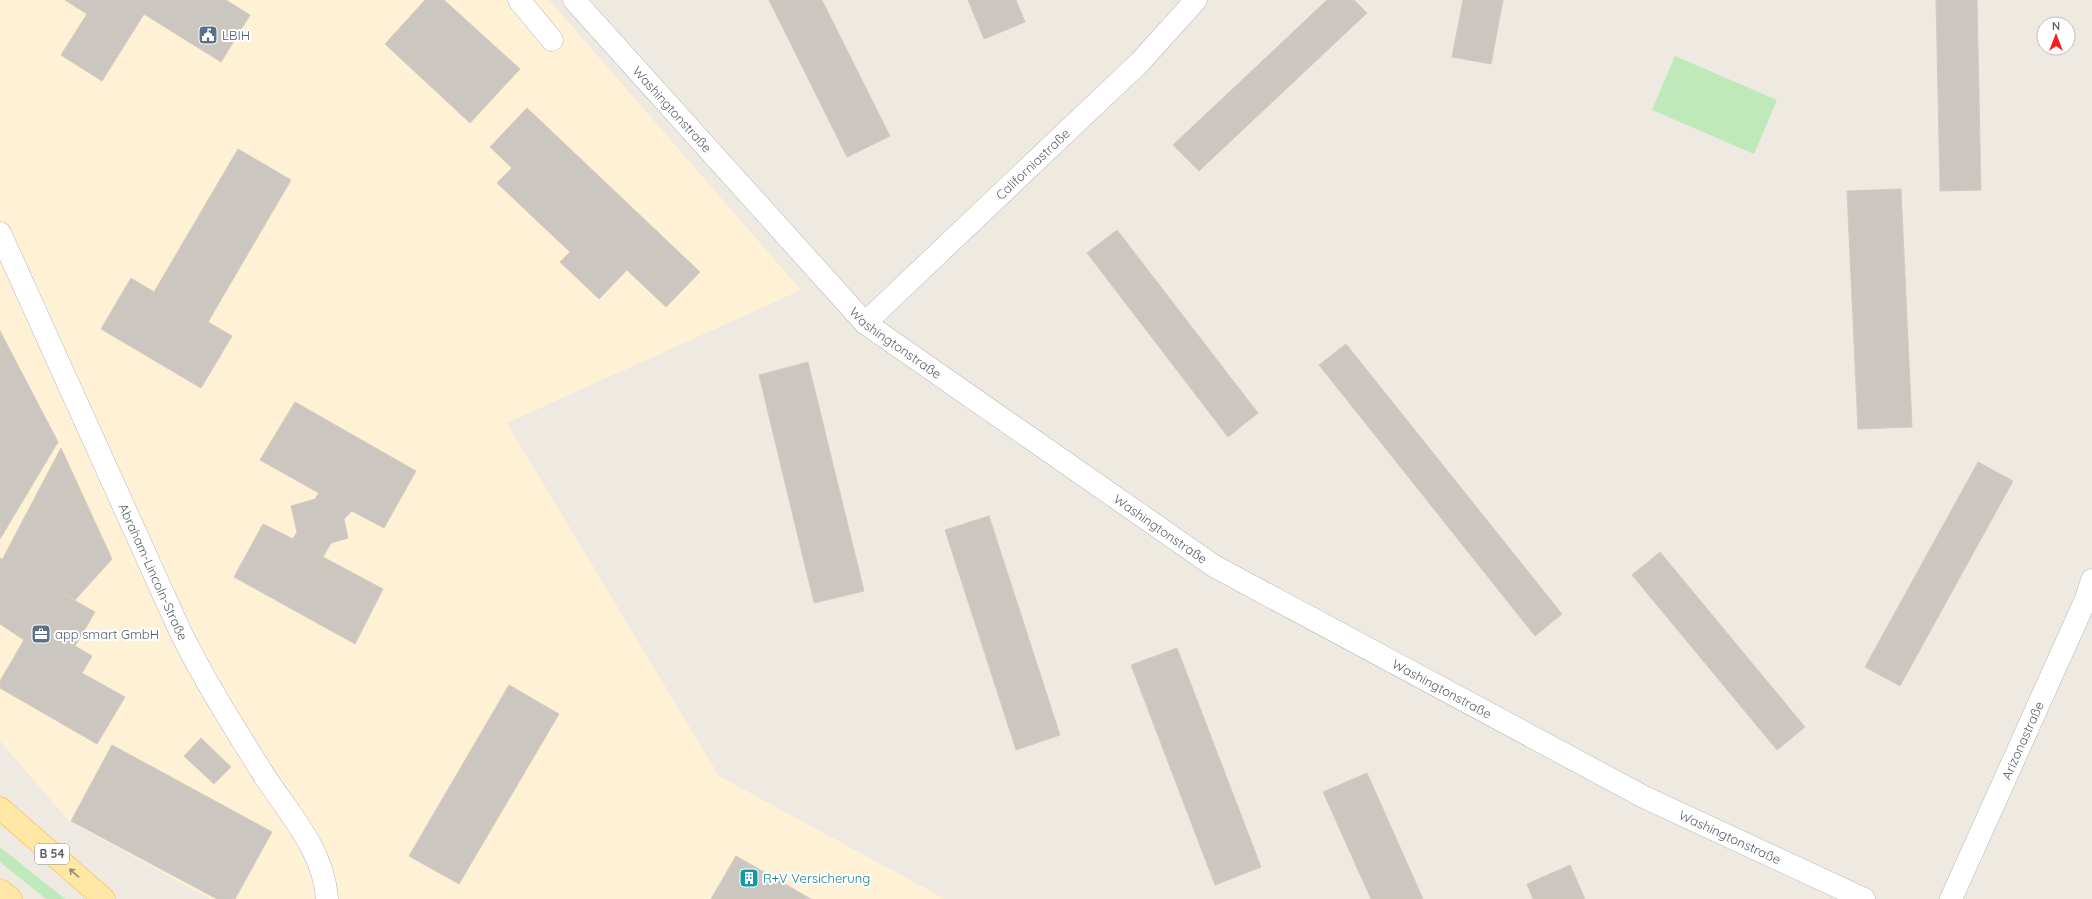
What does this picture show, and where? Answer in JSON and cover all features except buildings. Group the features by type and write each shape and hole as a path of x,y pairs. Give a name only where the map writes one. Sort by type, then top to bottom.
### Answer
{"main road":[{"name":"B 54","path":"0,808 104,899"},
{"path":"0,890 11,899"}],"street":[{"path":"519,0 552,40"},
{"name":"Washingtonstraße","path":"574,0 865,323 1214,566 1644,797 1864,899"},
{"name":"Californiastraße","path":"865,323 1140,62 1196,0"},
{"name":"Abraham-Lincoln-Straße","path":"0,233 181,632 214,694 262,773 315,851 326,883 327,899"},
{"name":"Arizonastraße","path":"1950,899 2086,600 2092,580"}],"shaded area":[{"path":"0,0 549,0 801,290 507,423 719,776 945,899 210,899 69,821 0,741"}],"green space":[{"path":"1675,56 1777,100 1754,154 1652,110"},
{"path":"0,847 65,899 46,899 0,862"}],"place":[{"name":"LBIH","path":"208,35"},
{"name":"app smart GmbH","path":"41,634"},
{"name":"R+V Versicherung","path":"749,878"}]}
